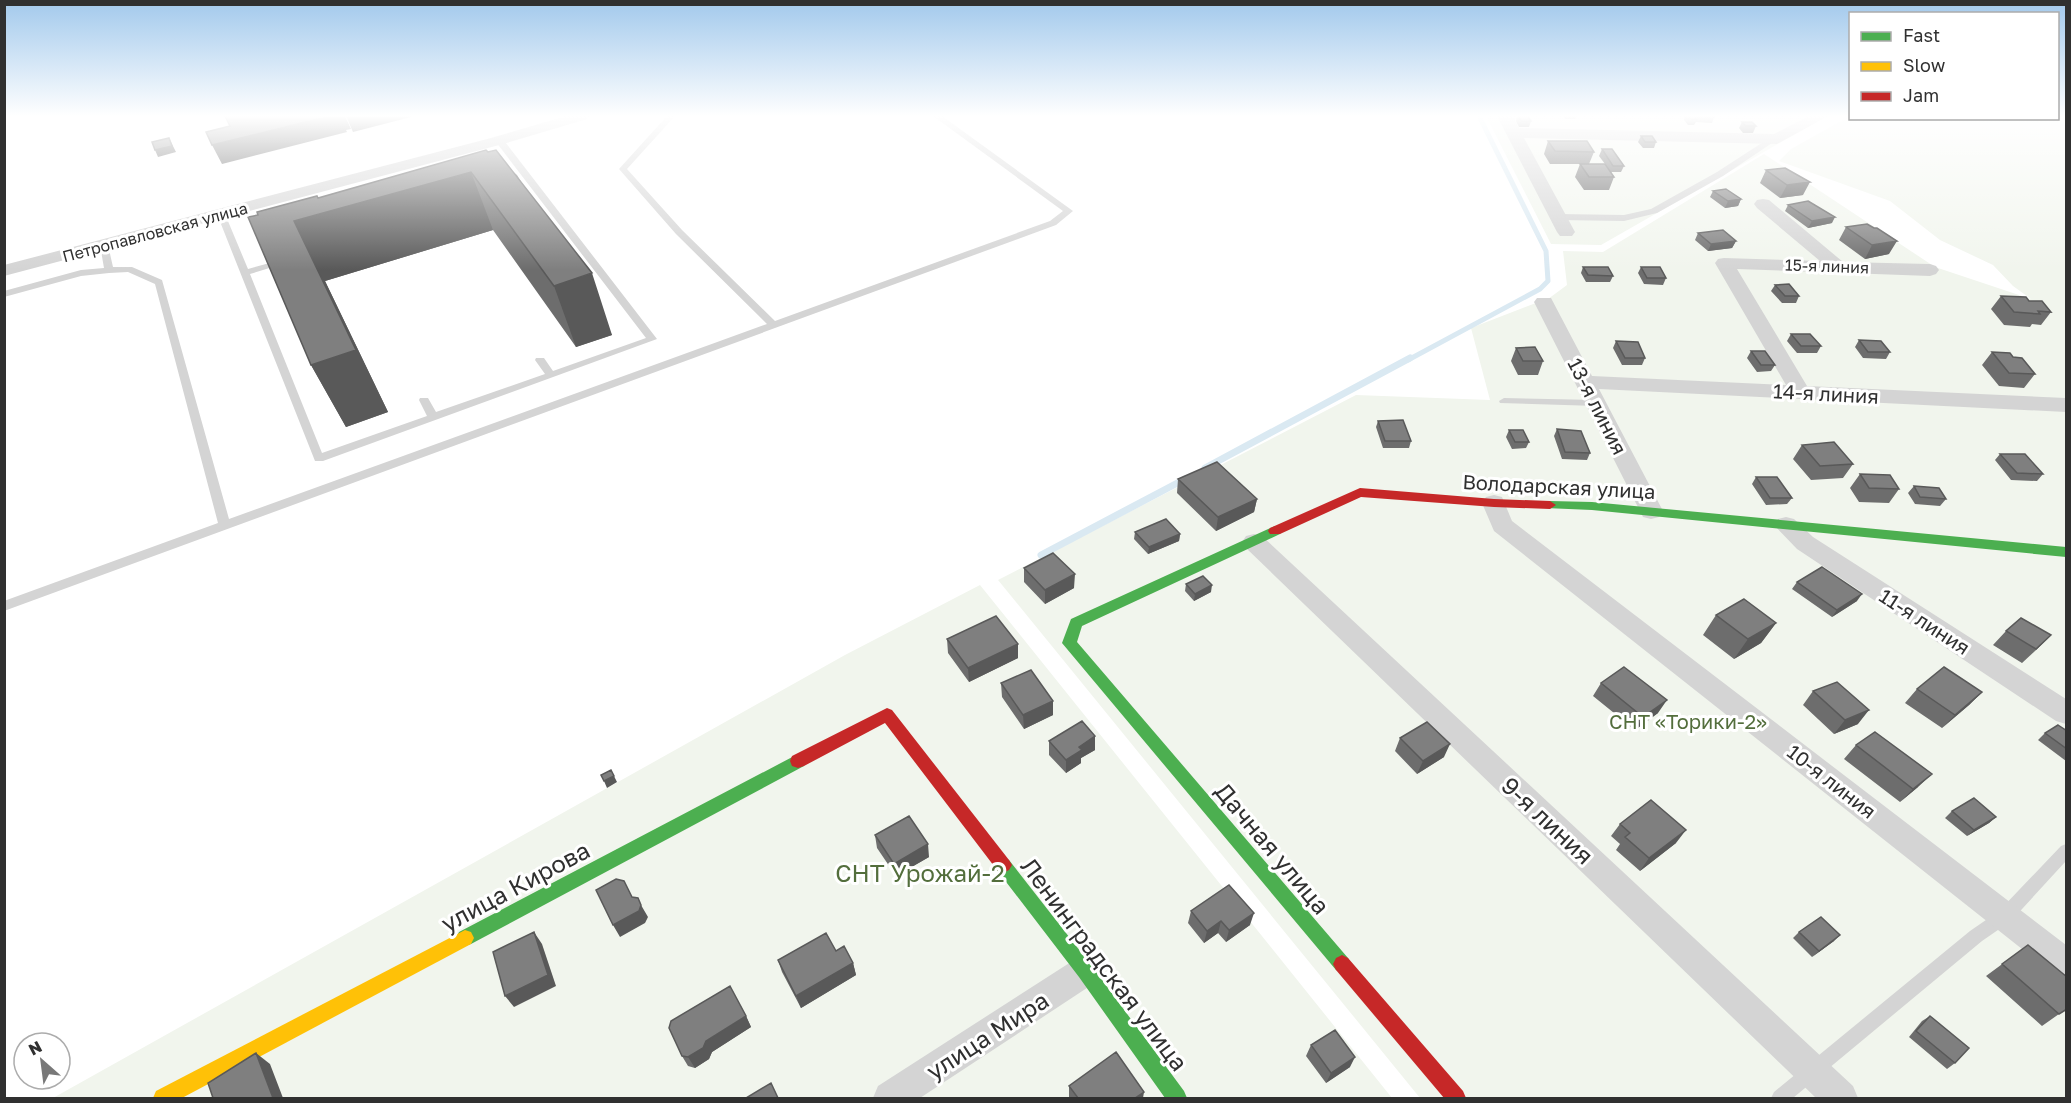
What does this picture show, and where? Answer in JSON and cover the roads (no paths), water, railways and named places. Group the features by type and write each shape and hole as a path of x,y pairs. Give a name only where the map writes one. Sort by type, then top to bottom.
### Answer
{"street":[{"name":"Петропавловская улица","path":"4,271 396,167"},
{"path":"1533,167 1563,224"},
{"path":"1763,204 1838,267"},
{"name":"15-я линия","path":"1800,391 1724,263 1930,270"},
{"name":"13-я линия","path":"1543,298 1651,511"},
{"name":"14-я линия","path":"1586,381 2067,405"},
{"name":"Володарская улица","path":"1076,623 1360,492 1494,503 1592,506 1651,511 2067,552"},
{"name":"10-я линия","path":"1494,503 1502,525 2067,963"},
{"name":"11-я линия","path":"1786,525 1805,543 2067,713"},
{"name":"9-я линия","path":"1254,542 1841,1098"},
{"name":"Дачная улица","path":"1076,623 1069,643 1456,1098"},
{"name":"Ленинградская улица","path":"887,714 1085,971 1178,1098"},
{"name":"улица Кирова","path":"164,1098 887,714"},
{"name":"улица Мира","path":"890,1098 1085,971"}],"lane":[{"path":"221,214 319,458 652,339 520,167"},
{"path":"624,167 623,169 679,232 774,326"},
{"path":"4,606 1053,223 1069,211 1009,167"},
{"path":"1563,224 1641,216 1654,211 1730,167"},
{"path":"525,192 536,189"},
{"path":"104,245 109,270"},
{"path":"244,273 292,259"},
{"path":"4,294 81,273 109,270 129,269 159,282 225,526"},
{"path":"540,360 551,375"},
{"path":"424,400 433,417"},
{"path":"1504,401 1597,403"},
{"path":"1780,1098 1976,936 2006,916 2067,852"}],"waterway":[{"path":"1408,360 1540,289 1548,281 1546,251 1505,167"},
{"path":"1205,468 1410,358"},
{"path":"1041,555 1185,479"}],"park label":[{"name":"СНТ «Торики-2»","path":"1688,721"},
{"name":"СНТ Урожай-2","path":"920,872"}]}
